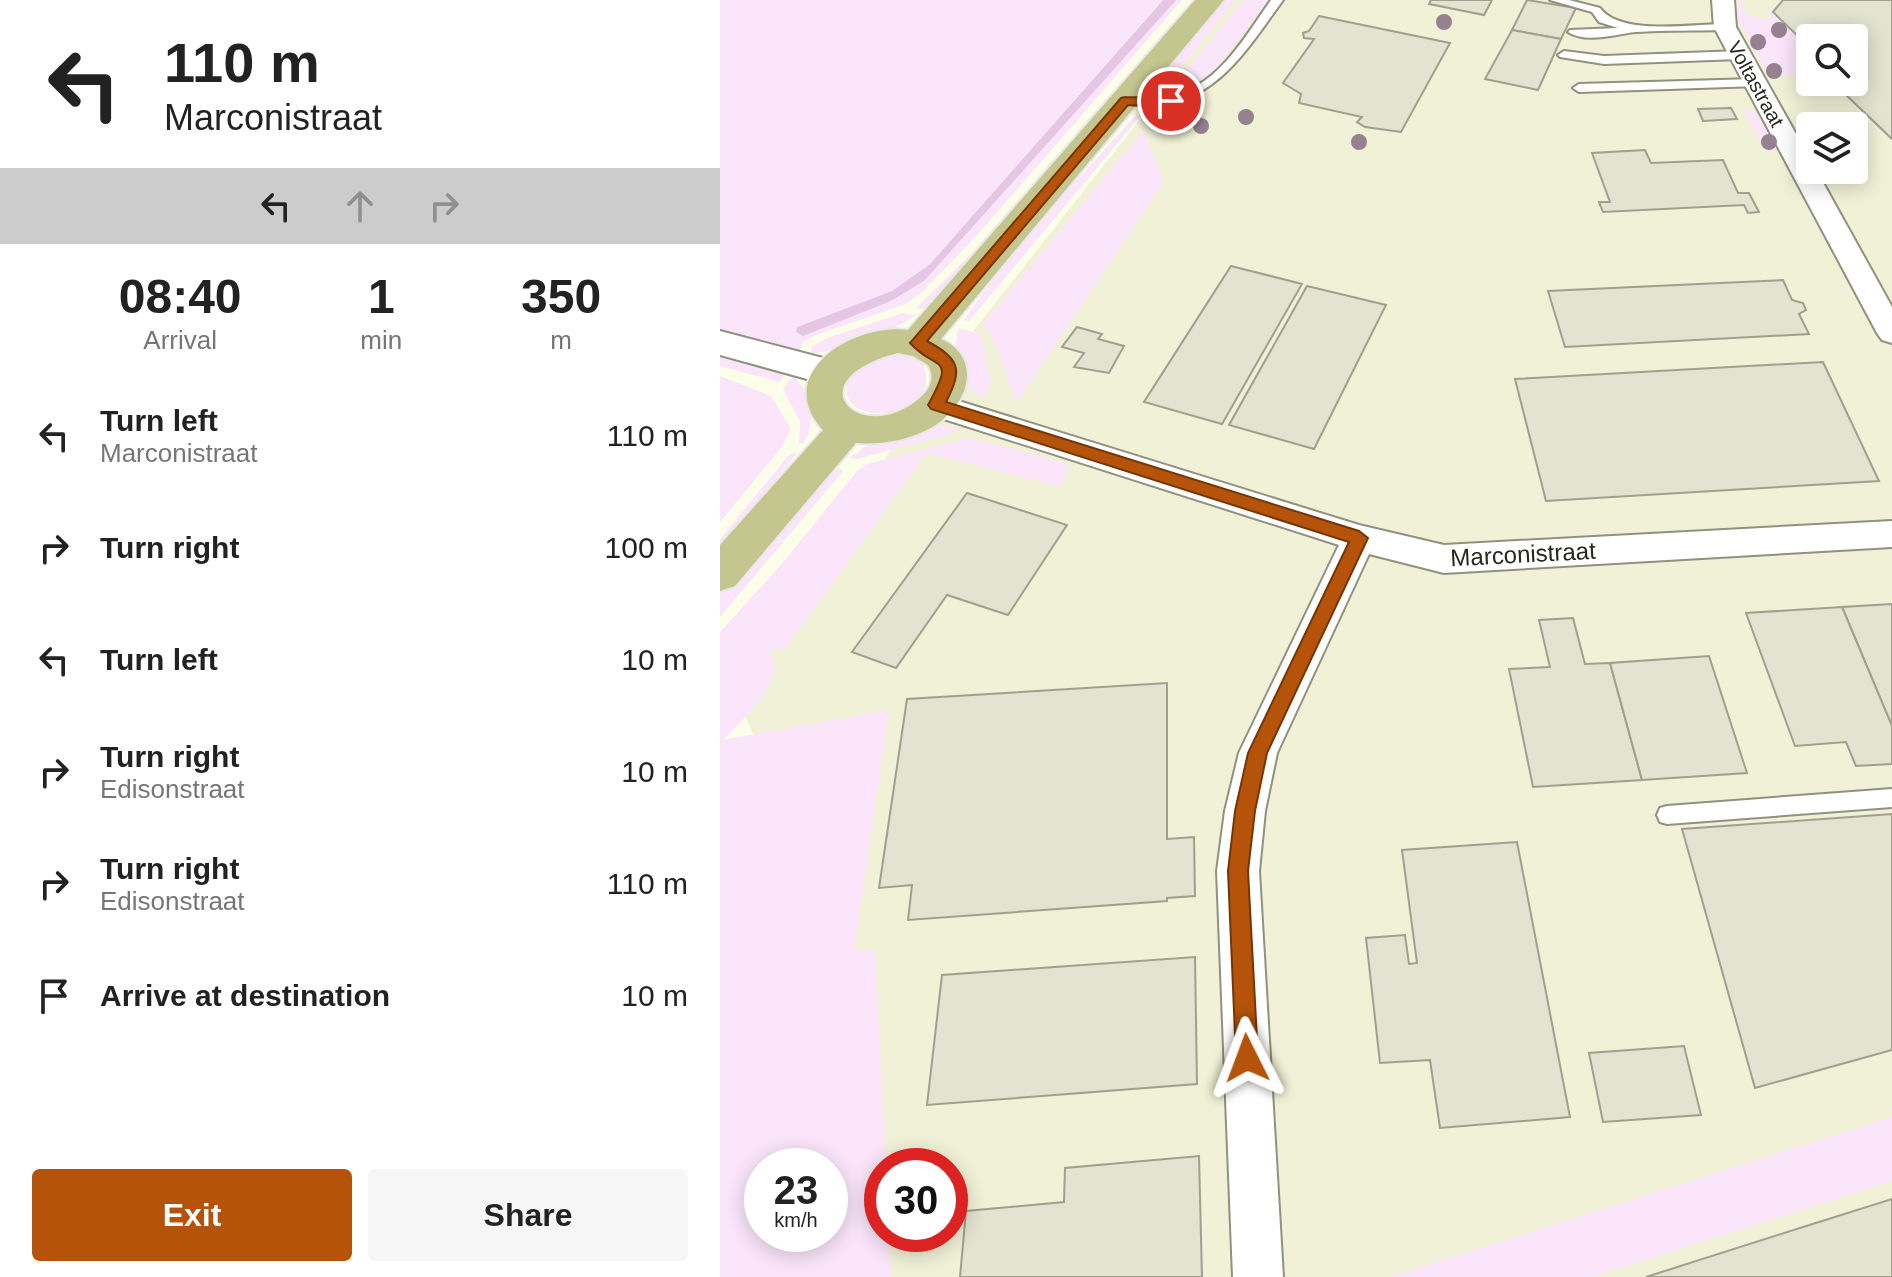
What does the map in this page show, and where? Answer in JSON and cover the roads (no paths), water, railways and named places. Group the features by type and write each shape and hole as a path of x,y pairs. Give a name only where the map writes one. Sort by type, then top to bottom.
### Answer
{"main road":[{"path":"917,343 1210,0"},
{"path":"898,341 917,343 942,356 949,367 950,380 936,405 922,416 884,430 848,427 836,421 822,404 821,393 829,372 842,359 859,349 898,341"},
{"path":"720,574 848,427"}],"street":[{"name":"Voltastraat","path":"1723,0 1725,27 1892,333"},
{"path":"720,343 829,372"},
{"name":"Marconistraat","path":"936,405 1359,538 1444,559 1892,534"},
{"path":"1258,1277 1238,871 1245,811 1258,753 1359,538"}],"lane":[{"path":"1125,101 1154,104 1171,101 1194,94 1214,83 1277,0"},
{"path":"1556,0 1589,7 1596,10 1603,20 1635,29"},
{"path":"1574,32 1597,34 1635,29 1725,27"},
{"path":"1564,55 1604,60 1740,55"},
{"path":"1579,88 1755,83"},
{"path":"1667,815 1892,798"}]}
